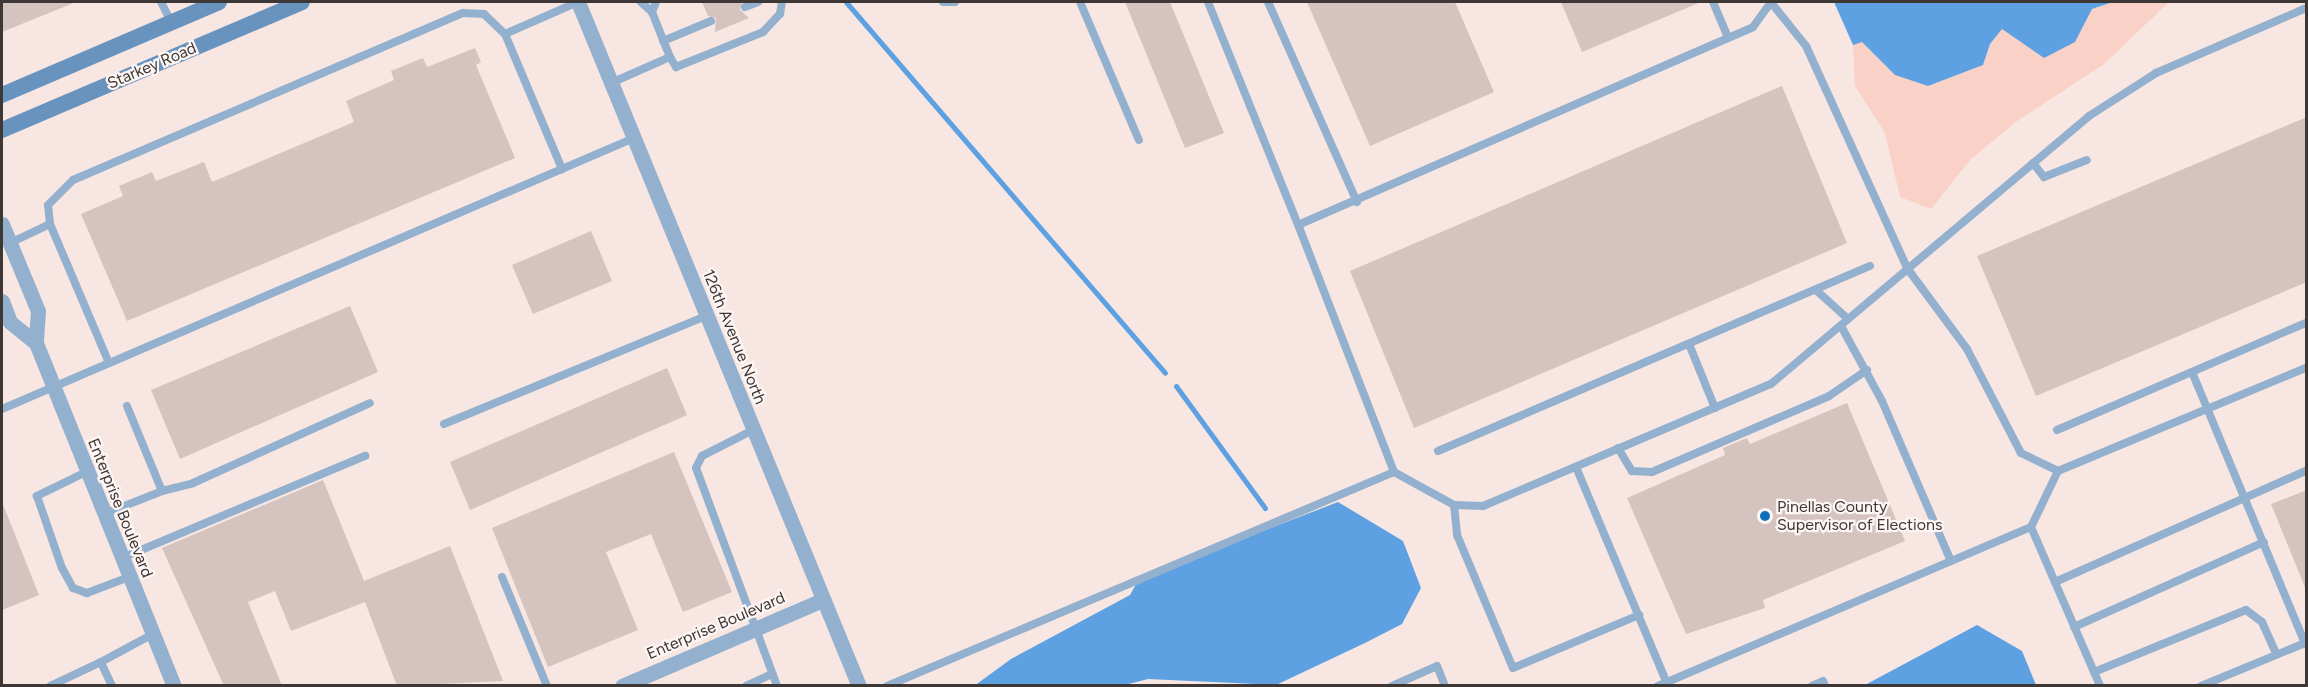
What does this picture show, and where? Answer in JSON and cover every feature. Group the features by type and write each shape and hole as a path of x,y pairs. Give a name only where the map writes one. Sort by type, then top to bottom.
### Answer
{"main road":[{"name":"Starkey Road","path":"2,95 219,2"},
{"name":"Starkey Road","path":"2,130 302,2"}],"street":[{"name":"126th Avenue North","path":"578,2 859,686"},
{"name":"Enterprise Boulevard","path":"2,224 38,311 36,343 174,686"},
{"name":"Enterprise Boulevard","path":"2,301 10,322 36,343"},
{"name":"Enterprise Boulevard","path":"622,686 823,600"}],"lane":[{"path":"162,2 171,22"},
{"path":"505,34 578,2"},
{"path":"641,2 652,12 676,67 763,32 780,14 782,2"},
{"path":"652,12 656,2"},
{"path":"745,7 758,2"},
{"path":"943,2 955,2"},
{"path":"1080,2 1139,140"},
{"path":"1208,2 1394,472 1454,505 1483,506 1772,384 2089,116 2156,73 2307,8"},
{"path":"1268,2 1357,202"},
{"path":"1713,2 1728,38"},
{"path":"1298,225 1357,202 1753,27 1772,3 1806,46 1907,268 1967,349 2015,445 2038,464 2058,471"},
{"path":"109,363 50,224 48,205 73,180 463,13 484,14 505,34 562,169"},
{"path":"663,41 711,21"},
{"path":"611,83 670,57"},
{"path":"2,409 633,138"},
{"path":"2033,163 2044,177 2087,160"},
{"path":"10,243 50,224"},
{"path":"1438,451 1870,267"},
{"path":"1816,290 1848,319"},
{"path":"444,424 706,316"},
{"path":"2056,430 2307,323"},
{"path":"1841,326 1867,370 1951,561"},
{"path":"1689,344 1715,408"},
{"path":"1576,467 1639,615 1664,684 2031,527 2058,471 2307,368"},
{"path":"1618,448 1632,471 1652,472 1829,396 1867,370"},
{"path":"2192,372 2305,643 2200,686"},
{"path":"103,514 162,490 193,483 370,403"},
{"path":"127,406 162,490"},
{"path":"753,430 702,456 696,468 777,686"},
{"path":"121,558 365,456"},
{"path":"2055,582 2307,471"},
{"path":"86,472 43,489 37,496 62,568 73,588 87,593 129,577"},
{"path":"887,686 1394,472"},
{"path":"1454,505 1457,535 1513,668 1639,615"},
{"path":"2031,527 2100,686"},
{"path":"2074,627 2264,542"},
{"path":"502,577 548,686"},
{"path":"2094,672 2246,610 2262,622 2276,654"},
{"path":"50,686 102,662 153,634"},
{"path":"102,662 112,686"},
{"path":"1392,686 1437,666 1445,686"},
{"path":"746,686 772,674"},
{"path":"1812,686 1823,681 1825,686"}],"shaded area":[{"path":"2113,2 2169,2 2104,64 2017,121 1970,160 1931,209 1900,197 1885,133 1855,86 1853,45 1862,42 1895,75 1928,86 1983,65 1990,44 2002,28 2075,42 2092,9"}],"water":[{"path":"1834,2 2113,2 2092,9 2075,42 2044,58 2002,29 1990,44 1983,65 1928,86 1895,75 1862,42 1853,45"},
{"path":"1338,502 1403,541 1421,588 1402,624 1367,642 1276,685 1148,679 1121,686 974,686 1011,659 1130,595 1139,579"},
{"path":"1977,625 2022,651 2036,685 1865,685"}],"building":[{"path":"2,2 76,2 2,32"},
{"path":"702,2 742,2 740,10 749,18 715,32 716,18 708,16"},
{"path":"1125,2 1170,2 1224,133 1185,148"},
{"path":"1307,2 1455,2 1494,92 1370,146"},
{"path":"1561,2 1701,2 1582,52"},
{"path":"475,48 481,62 476,65 515,158 127,321 81,214 123,196 119,186 152,172 156,181 204,162 212,182 354,122 346,101 394,80 391,71 423,58 427,67"},
{"path":"1782,86 1847,243 1414,428 1350,271"},
{"path":"2307,117 2307,282 2036,396 1977,256"},
{"path":"591,231 612,281 533,314 512,265"},
{"path":"350,306 378,372 180,459 151,390"},
{"path":"667,368 687,415 470,510 450,462"},
{"name":"Pinellas County Supervisor of Elections","path":"1847,403 1905,541 1763,600 1765,608 1686,634 1627,498 1725,455 1723,448 1747,438 1750,444"},
{"path":"674,452 732,592 683,612 651,534 606,552 638,630 548,667 492,528"},
{"path":"323,480 364,581 450,546 503,681 397,686 365,602 291,631 275,591 248,602 282,686 224,686 162,548"},
{"path":"2307,490 2307,590 2306,590 2271,504"},
{"path":"2,502 39,595 2,610"}],"waterway":[{"path":"846,2 1165,373"},
{"path":"1176,386 1265,508"}],"place":[{"name":"Pinellas County Supervisor of Elections","path":"1765,516"}]}
